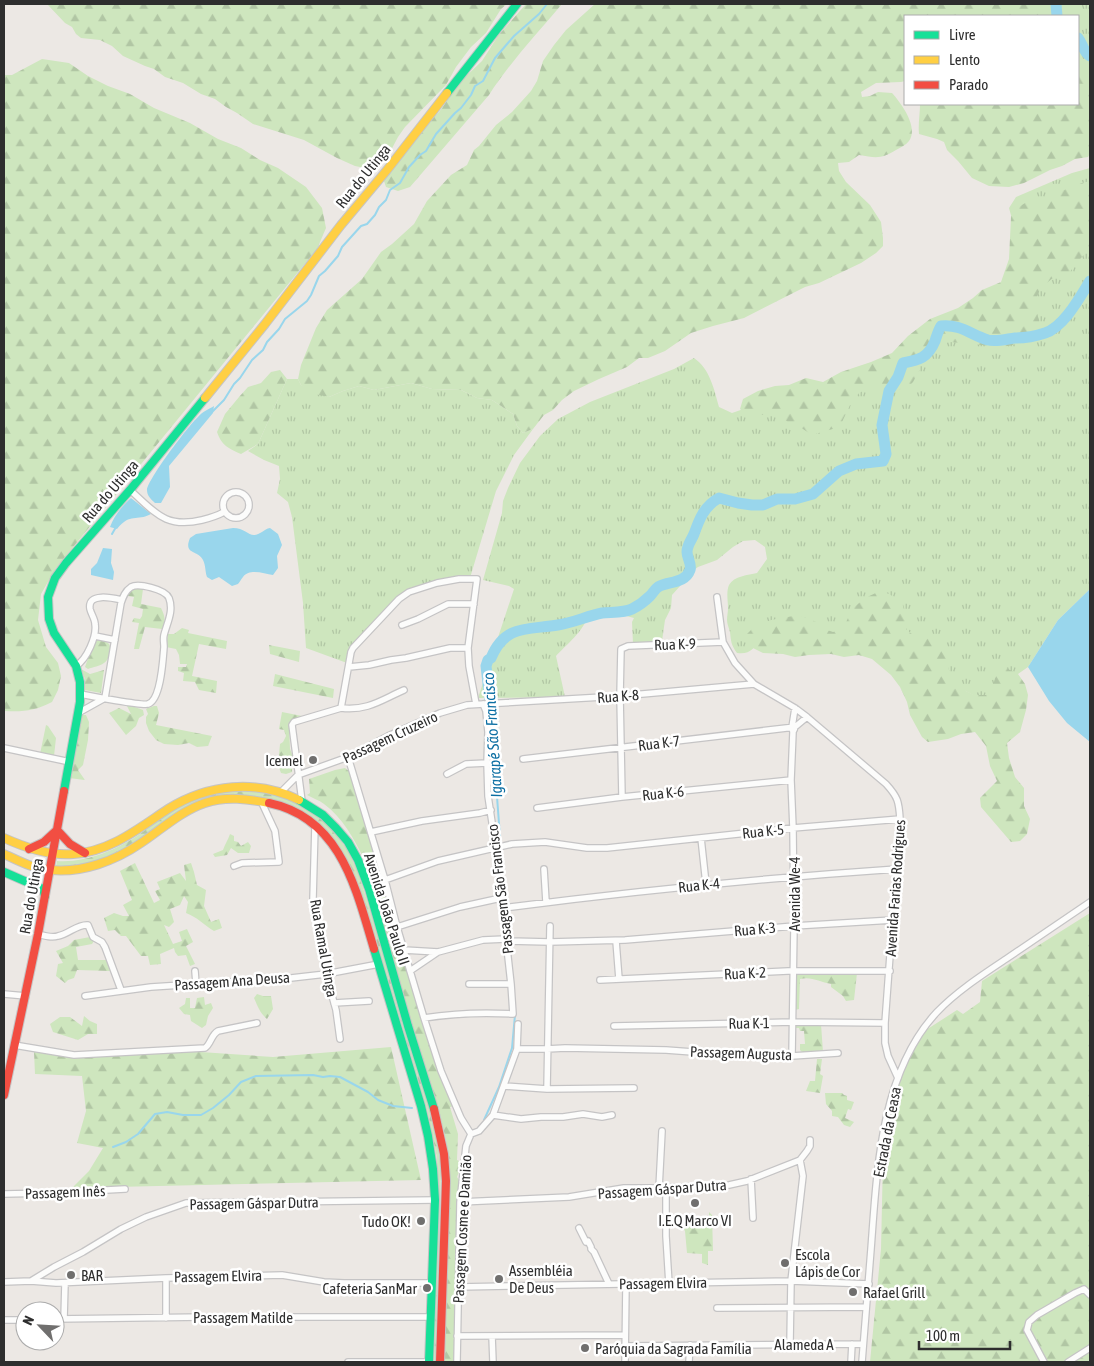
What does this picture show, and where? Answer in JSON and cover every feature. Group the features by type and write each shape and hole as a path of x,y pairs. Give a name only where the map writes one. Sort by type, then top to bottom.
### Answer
{"main road":[{"name":"Rua do Utinga","path":"4,1094 38,934 70,762 80,694 80,682 76,666 54,633 49,619 50,588 66,563 130,490 265,324 341,224 387,170 517,4"},
{"name":"Avenida João Paulo II","path":"4,838 28,849 52,854 85,853 118,841 171,806 203,792 237,786 256,787 280,792 302,801 324,815 336,827 350,844 359,861 371,895 440,1132 445,1158 446,1194 440,1362"},
{"name":"Avenida João Paulo II","path":"4,854 22,862 50,870 88,866 120,856 139,845 182,814 206,803 229,799 245,799 274,804 293,811 315,826 336,847 349,870 428,1136 435,1200 429,1362"},
{"path":"28,849 48,839 57,830 70,844 85,853"},
{"path":"4,872 43,889 45,896"},
{"path":"37,886 47,882"}],"street":[{"path":"130,490 156,514 175,522 194,522 224,512"},
{"path":"235,491 246,497 249,506 243,516 234,518 224,512 222,503 226,495 235,491"},
{"name":"Passagem São Francisco","path":"348,667 353,648 404,595 416,589 437,583 478,579 468,648 469,666 486,711 488,732 488,796 498,847 501,898 505,908 513,1014 478,1012 424,1018"},
{"path":"80,694 146,705 153,701 159,687 164,635 170,617 168,597 164,592 157,589 134,586 124,594 105,698"},
{"path":"76,666 81,663 95,636 96,622 90,606 93,599 109,598 122,600"},
{"name":"Avenida Farias Rodrigues","path":"717,598 723,642 736,663 754,684 807,717 886,784 899,802 900,819 897,869 885,1023 885,1043 888,1056 898,1078"},
{"path":"402,625 448,604 474,604"},
{"path":"95,636 115,640"},
{"name":"Rua K-9","path":"620,696 620,652 623,647 723,642"},
{"path":"341,708 348,667 402,659 450,648 468,648"},
{"name":"Rua K-8","path":"484,704 620,696 754,684"},
{"path":"302,801 292,728 294,722 341,708 352,709 371,706 404,690"},
{"path":"620,696 622,797"},
{"path":"78,713 105,698"},
{"name":"Passagem Cruzeiro","path":"298,776 348,757 388,736 440,713 456,708 484,704"},
{"name":"Avenida We-4","path":"792,1056 794,876 791,780 795,708"},
{"path":"794,728 807,717"},
{"name":"Rua K-7","path":"522,759 794,728"},
{"path":"4,748 70,762"},
{"name":"Passagem Cosme e Damião","path":"348,757 441,1072 461,1118 471,1134 466,1146 460,1202 457,1362"},
{"path":"446,774 466,764 487,763"},
{"path":"280,792 298,776"},
{"name":"Rua K-6","path":"537,808 622,797 791,780"},
{"path":"234,866 242,863 279,862 274,831 261,802"},
{"path":"371,832 422,821 491,810"},
{"name":"Rua K-5","path":"385,880 438,861 521,843 545,842 587,848 607,848 793,828 900,819"},
{"name":"Rua Ramal Utinga","path":"315,826 313,899 326,974 336,1010 340,1038"},
{"path":"701,838 706,884"},
{"path":"544,869 546,902"},
{"name":"Rua K-4","path":"505,908 706,884 897,869"},
{"path":"397,927 501,898"},
{"name":"Estrada da Ceasa","path":"862,1362 877,1177 888,1114 898,1078 908,1054 920,1032 938,1012 987,972 1090,902"},
{"name":"Rua K-3","path":"438,952 483,940 616,941 794,926 893,920"},
{"path":"38,934 56,937 80,926 88,925 93,937 102,942 105,947 121,990"},
{"path":"546,1088 550,926"},
{"path":"616,941 619,979"},
{"path":"404,950 438,952"},
{"path":"410,971 438,952"},
{"name":"Passagem Ana Deusa","path":"85,996 151,986 291,978 326,974 378,964"},
{"name":"Rua K-2","path":"600,980 794,970 890,971"},
{"path":"195,971 196,984"},
{"path":"469,984 511,984"},
{"path":"4,994 26,996"},
{"path":"334,1003 369,1001"},
{"name":"Rua K-1","path":"614,1026 793,1022 885,1023"},
{"path":"14,1045 74,1055 204,1048 209,1045 218,1031 257,1023"},
{"path":"471,1134 479,1131 493,1115 517,1049 518,1024"},
{"name":"Passagem Augusta","path":"517,1049 643,1049 734,1056 792,1056 838,1053"},
{"path":"504,1086 634,1088"},
{"path":"493,1115 521,1119 583,1114 602,1117 612,1115"},
{"path":"662,1131 662,1188 669,1284"},
{"path":"790,1344 791,1281 803,1176 800,1160 810,1146 810,1140"},
{"name":"Passagem Gáspar Dutra","path":"460,1202 569,1197 624,1188 729,1185 751,1179 800,1160"},
{"path":"751,1179 753,1218"},
{"name":"Passagem Inês","path":"4,1194 125,1189"},
{"name":"Passagem Gáspar Dutra","path":"32,1281 146,1217 186,1203 435,1200"},
{"path":"579,1228 594,1252 609,1284"},
{"name":"Passagem Elvira","path":"4,1282 65,1283 282,1275 324,1282 432,1283"},
{"path":"166,1278 166,1318"},
{"name":"Passagem Elvira","path":"458,1287 791,1281 868,1284"},
{"path":"64,1301 65,1283"},
{"path":"625,1362 626,1284"},
{"path":"1044,1362 1027,1330 1029,1322 1037,1315 1084,1289 1090,1295"},
{"path":"717,1308 866,1307"},
{"name":"Passagem Matilde","path":"65,1319 431,1317"},
{"path":"457,1336 625,1335"},
{"path":"492,1336 493,1362"},
{"path":"851,1362 852,1344"},
{"name":"Alameda A","path":"625,1346 863,1344"},
{"path":"689,1362 690,1345"},
{"path":"1068,1362 1090,1348"},
{"path":"348,1362 429,1362"}],"green space":[{"path":"47,4 507,4 501,9 486,33 471,47 456,67 446,85 405,127 389,154 376,165 365,168 337,158 304,140 253,124 215,99 123,56 112,46 100,40 81,38"},
{"path":"526,4 562,4 515,60 489,95 410,187 398,191 386,187 384,181 393,165 407,151 422,128 439,112 461,81 482,61 498,36"},
{"path":"595,4 1041,4 1049,15 904,15 904,81 876,83 861,92 862,97 878,92 892,93 908,115 912,135 906,144 891,153 874,157 859,155 849,162 838,163 839,171 846,182 870,205 881,222 883,246 861,263 819,283 805,287 744,318 691,333 665,351 648,358 639,358 627,367 574,391 553,410 544,415 533,429 523,433 517,426 513,414 492,400 477,398 461,390 432,389 411,383 374,390 359,386 329,397 314,394 301,385 298,379 301,365 316,328 327,310 362,279 381,252 414,224 427,201 451,175 467,165 474,150 496,125 512,112 531,91 537,81 543,61 566,30"},
{"path":"1033,4 1090,4 1090,82 1079,74 1079,15 1040,15"},
{"path":"42,59 69,63 88,76 190,123 278,168 306,187 322,208 326,228 317,249 56,568 41,594 38,620 46,647 58,663 61,676 58,690 52,702 40,707 23,711 4,711 4,75 12,75"},
{"path":"1079,70 1090,76 1090,154 1088,157 1075,159 1024,183 1009,187 989,186 972,178 947,150 944,142 919,134 920,105 1079,105"},
{"path":"1090,168 1090,589 1058,620 1028,667 1018,674 1004,712 920,666 762,638 749,652 737,653 732,643 727,622 728,591 731,582 742,576 757,573 767,559 765,547 755,540 743,541 717,560 698,567 691,572 688,579 672,595 671,608 665,620 662,641 633,644 632,622 634,618 604,612 587,616 579,632 556,656 565,697 478,698 514,589 483,580 502,513 503,501 520,463 540,436 558,419 590,402 674,369 694,358 708,374 719,407 732,413 755,405 833,391 961,322 1012,272 1015,230 1009,208 1016,197 1072,173"},
{"path":"1090,181 1090,247 1068,274 1060,273 1040,291 1036,302 1040,329 1030,341 1003,347 950,342 924,347 919,371 907,388 889,391 873,386 859,393 851,403 842,422 836,428 812,435 789,423 775,412 753,415 740,409 743,399 758,391 775,386 789,385 806,378 823,382 841,372 892,353 908,336 930,319 958,308 982,290 1001,282 1009,259 1011,217 1019,207 1028,201 1041,199"},
{"path":"280,370 287,379 258,444 241,454 223,444 217,432 225,414 248,387 261,383 271,372"},
{"path":"287,379 298,379 301,385 329,397 359,386 374,390 411,383 432,389 461,390 477,398 492,400 513,414 517,426 523,433 533,429 514,455 496,491 470,578 406,593 352,646 347,663 306,648 303,603 292,517 288,502 277,493 280,479 279,466 248,451 258,444"},
{"path":"133,588 143,589 141,604 161,608 164,618 162,629 145,627 139,649 134,649 139,623 132,622 134,618 140,619 143,609 132,606 134,597 128,596 128,592"},
{"path":"880,591 902,602 906,629 913,635 932,636 946,657 949,670 966,691 974,695 986,695 992,690 997,670 1006,668 1018,674 1025,684 1028,695 1020,732 1007,743 1015,777 1024,788 1024,806 1030,819 1027,834 1020,841 1011,842 981,807 980,798 997,781 990,766 986,746 975,732 928,742 922,737 910,715 907,702 900,687 891,675 872,659 859,655 844,657 831,654 795,657 763,653 753,648 745,636 753,628 771,620 799,615 819,623 824,629 833,632 843,629 852,609 865,598"},
{"path":"182,628 189,630 188,633 227,641 226,649 199,644 192,676 217,681 216,693 199,690 195,682 183,681 184,673 178,671 178,667 186,667 187,664 180,664 176,649 166,647 168,634 174,634"},
{"path":"97,640 109,644 110,654 104,663 88,669 85,667"},
{"path":"269,645 300,651 299,662 270,654"},
{"path":"81,669 90,674 104,670 101,693 85,690 85,679"},
{"path":"275,674 334,689 333,698 273,686"},
{"path":"127,706 143,710 144,715 139,718 136,726 126,735 109,713 119,708 131,714"},
{"path":"157,706 159,713 156,725 212,736 208,746 197,747 189,743 178,745 164,744 156,740 146,723 148,714 146,709"},
{"path":"282,712 302,716 289,725 292,772 286,774 281,773 278,765 280,744 286,736 284,730 279,729"},
{"path":"82,715 86,715 89,722 83,765 78,770 85,780 69,778"},
{"path":"46,725 56,738 54,756 40,754"},
{"path":"345,768 351,773 391,913 454,1106 450,1107 458,1134 457,1160 461,1162 457,1177 460,1182 455,1362 444,1362 449,1169 446,1140 440,1115 427,1077 364,859 352,836 337,816 322,803 307,795 310,793 309,779"},
{"path":"224,790 266,792 301,804 329,826 347,849 357,870 437,1139 441,1169 436,1362 434,1362 438,1206 437,1158 427,1109 352,870 295,808 208,799 130,847 92,863 56,867 57,861 90,858 111,850 140,834 166,814 187,802 202,795"},
{"path":"230,834 234,836 234,841 238,842 241,846 248,842 251,846 249,853 238,853 231,848 227,855 215,857 213,854 223,850"},
{"path":"135,863 154,903 160,900 155,891 160,889 157,882 180,873 186,881 184,865 191,863 197,885 206,890 204,906 211,922 219,919 222,928 214,931 186,913 188,902 184,896 180,905 170,909 174,922 169,927 164,925 173,944 182,941 179,932 187,929 193,942 186,946 195,964 190,966 186,955 178,956 174,948 160,954 161,964 150,965 148,956 141,956 126,936 121,936 115,930 108,931 104,918 114,913 129,916 123,905 132,900 120,871"},
{"path":"1090,913 1090,1362 870,1362 881,1249 883,1158 895,1092 910,1057 926,1030 957,1010 963,1014 980,1002 982,981"},
{"path":"90,937 94,941 92,944 76,947 78,960 107,960 111,971 77,970 74,978 65,983 56,976 58,964 63,963 56,951 68,946 74,940"},
{"path":"857,973 854,1000 846,1001 843,996 831,987 831,984 812,979 800,979 799,1009 795,1010 796,974"},
{"path":"257,994 271,996 273,1009 267,1019 254,998"},
{"path":"204,997 205,1005 211,1003 213,1008 208,1016 206,1025 202,1028 191,1021 190,1015 184,1014 179,1008 185,1004 186,998 190,998 190,1008 195,1008 197,998"},
{"path":"84,1016 97,1024 97,1034 88,1034 78,1040 53,1032 50,1024 60,1017 70,1017 82,1026"},
{"path":"795,1023 821,1024 823,1052 805,1055 800,1050 800,1044 805,1044 804,1031 795,1028"},
{"path":"391,1047 421,1180 72,1188 89,1171 103,1148 77,1143 86,1111 82,1076 35,1074 34,1052 76,1057 186,1051 273,1057"},
{"path":"817,1059 822,1059 820,1074 823,1076 820,1093 806,1091 810,1081 815,1081"},
{"path":"825,1093 842,1093 847,1096 847,1100 854,1102 851,1110 848,1109 845,1118 854,1122 850,1127 844,1125 838,1117 832,1116 832,1111 826,1104"},
{"path":"709,1212 712,1215 713,1251 708,1251 708,1265 702,1263 702,1254 687,1253 685,1231 682,1227 688,1223 688,1215 695,1215 696,1222 702,1222 702,1219 705,1218 705,1221 709,1222"}],"water":[{"path":"214,406 213,413 169,466 170,487 161,503 155,503 148,496 147,490 154,475 193,422 201,414"},
{"path":"131,498 151,514 130,519 117,529 110,527 124,504"},
{"path":"233,528 254,535 270,528 278,534 282,545 277,556 278,568 273,575 257,572 249,573 238,584 232,586 219,577 212,580 207,577 203,560 188,547 190,538 196,534"},
{"path":"103,548 112,549 113,580 91,575 91,569 97,563"},
{"path":"1090,589 1090,742 1067,723 1049,701 1028,667 1058,620"}],"waterway":[{"path":"212,412 224,400 252,360 263,350 285,319 307,301 319,276 338,256 342,247 361,226 367,224 375,215 379,207 386,200 390,190 400,183 409,167 426,151 436,134 461,108 475,86 483,81 495,58 514,36 539,14 547,4"},
{"path":"1056,4 1057,15"},
{"path":"1079,40 1090,56"},
{"name":"Igarapé São Francisco","path":"490,701 486,666 497,647 510,634 527,629 564,624 602,613 629,610 644,602 658,587 680,580 688,575 690,570 687,552 688,545 703,514 714,501 719,498 738,503 763,505 777,499 795,499 813,494 839,471 856,464 883,461 886,454 882,425 889,391 898,377 903,363 926,355 932,347 941,326 960,328 991,341 1042,334 1059,325 1090,281"},
{"path":"112,534 116,527"},
{"name":"Igarapé São Francisco","path":"490,704 506,916"},
{"name":"Igarapé São Francisco","path":"484,1120 499,1087 512,1048 515,1015"},
{"name":"Igarapé São Francisco","path":"113,1147 126,1142 138,1134 155,1114 167,1112 183,1115 201,1115 229,1095 241,1082 256,1076 313,1075 340,1077 368,1092 378,1100 393,1106 412,1108"}],"traffic: fast":[{"path":"447,93 517,4"},
{"path":"64,791 80,702 80,682 76,666 54,633 49,619 48,597 55,578 66,563 130,490 205,398"},
{"path":"299,800 323,815 336,828 348,842 358,860 369,889 434,1109"},
{"path":"4,872 43,889 45,896"},
{"path":"374,949 421,1106 433,1169 435,1200 429,1362"}],"traffic: slow":[{"path":"205,398 447,93"},
{"path":"4,838 29,848 46,852 73,854 99,849 112,844 168,809 199,794 232,787 249,787 283,793 299,800"},
{"path":"4,854 39,868 63,870 86,868 109,860 131,849 196,806 229,799 245,799 269,803"}],"traffic: jam":[{"path":"4,1095 38,934 64,791"},
{"path":"269,803 293,811 313,824 329,840 342,859 352,880 374,949"},
{"path":"29,849 44,842 57,830 70,844 85,853"},
{"path":"434,1109 444,1154 446,1181 440,1362"}],"place":[{"name":"Icemel","path":"313,760"},
{"name":"I.E.Q Marco VI","path":"695,1203"},
{"name":"Tudo OK!","path":"421,1221"},
{"name":"Escola Lápis de Cor","path":"785,1263"},
{"name":"BAR","path":"71,1275"},
{"name":"Assembléia De Deus","path":"499,1279"},
{"name":"Cafeteria SanMar","path":"427,1288"},
{"name":"Rafael Grill","path":"853,1292"},
{"name":"Paróquia da Sagrada Família","path":"585,1348"}]}
